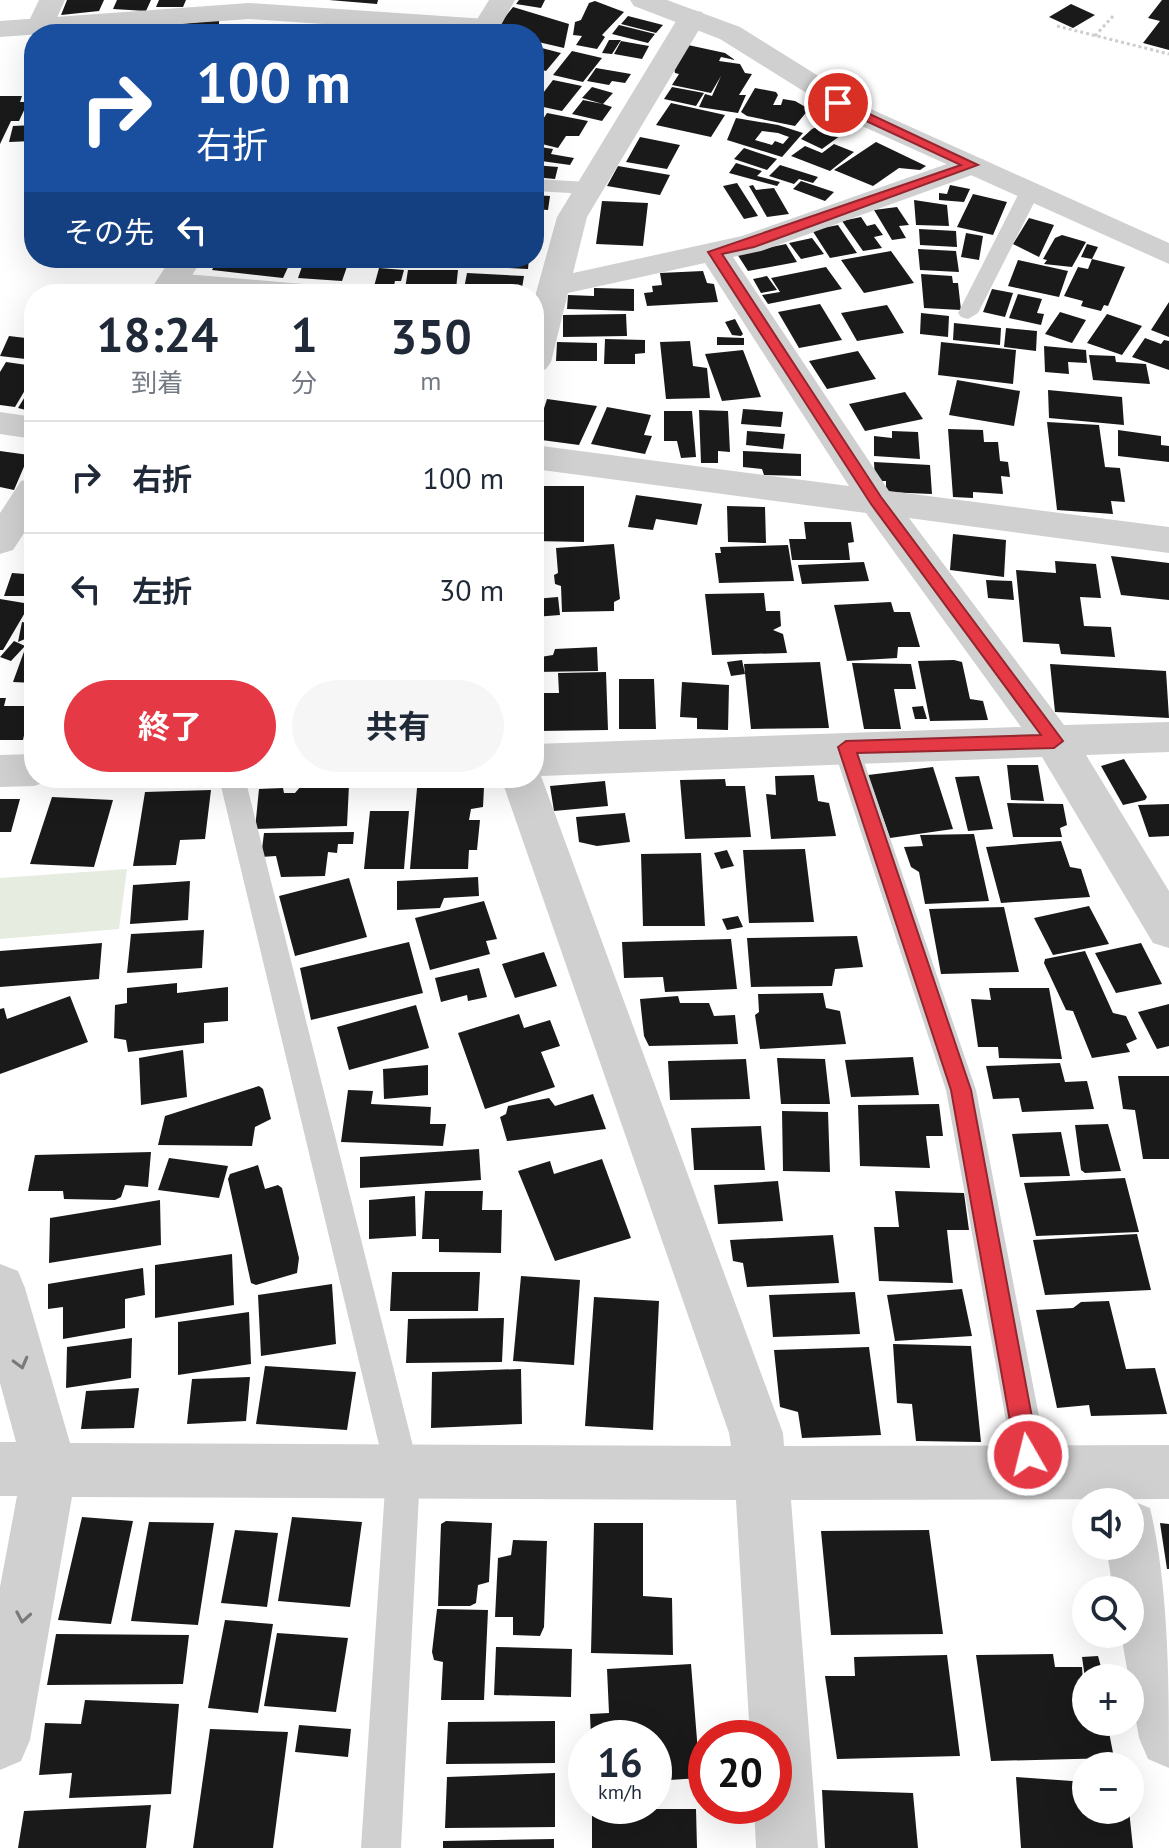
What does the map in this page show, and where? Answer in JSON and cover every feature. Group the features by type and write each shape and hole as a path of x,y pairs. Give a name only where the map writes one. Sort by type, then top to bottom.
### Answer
{"street":[{"path":"41,24 52,0"},
{"path":"488,24 502,0"},
{"path":"643,0 684,10 730,33 850,110 1169,255"},
{"path":"544,323 572,217 684,10"},
{"path":"78,24 240,11 407,24"},
{"path":"0,29 24,28"},
{"path":"553,287 750,244 972,165"},
{"path":"714,252 876,500 1054,741 1169,930"},
{"path":"0,423 24,427"},
{"path":"544,458 1169,540"},
{"path":"0,541 24,505"},
{"path":"544,760 1054,741 1089,737 1169,737"},
{"path":"0,771 24,770"},
{"path":"526,788 756,1433 762,1472 787,1848"},
{"path":"0,1288 25,1469 0,1740"},
{"path":"25,1469 403,1474 1029,1472 1138,1482"},
{"path":"1136,1560 1169,1738"}],"lane":[{"path":"544,186 588,188"},
{"path":"968,313 1029,193"},
{"path":"175,277 245,284"},
{"path":"846,747 961,1090 1026,1437 1029,1472"},
{"path":"234,788 403,1474 381,1848"}],"path":[{"path":"1095,36 1113,16"},
{"path":"1057,26 1169,54"}],"shaded area":[{"path":"127,869 119,929 0,939 0,878"}],"building":[{"path":"67,0 104,0 99,11 61,15"},
{"path":"117,0 151,0 146,11 113,9"},
{"path":"159,0 186,0 183,7 156,7"},
{"path":"329,0 378,0 377,4"},
{"path":"519,0 545,0 541,8 516,4"},
{"path":"1162,0 1169,0 1169,50 1143,43 1160,21 1148,18"},
{"path":"595,1 624,12 602,35 605,37 597,49 576,45 582,36 573,35 575,22 581,20 589,3"},
{"path":"1071,4 1095,15 1073,28 1049,17"},
{"path":"513,7 569,24 564,48 544,43 544,24 499,24"},
{"path":"628,16 663,25 656,33 621,24"},
{"path":"219,20 219,24 179,24"},
{"path":"619,25 655,34 648,43 612,34"},
{"path":"609,40 621,40 612,54 602,53"},
{"path":"621,41 649,46 642,59 614,54"},
{"path":"688,45 725,53 735,60 721,57 719,61 740,64 745,73 752,74 739,95 746,95 738,113 699,107 705,94 712,96 721,76 711,93 672,85 679,74 675,73 674,68"},
{"path":"544,49 561,53 546,71"},
{"path":"572,51 602,58 583,82 553,75"},
{"path":"596,68 631,74 625,83 612,81 609,85 587,81"},
{"path":"553,80 582,86 562,111 544,107 544,92"},
{"path":"592,87 613,93 603,104 582,98"},
{"path":"672,87 704,93 696,106 664,99"},
{"path":"755,88 776,92 778,95 773,105 781,105 783,99 795,101 809,109 795,126 747,116 741,112"},
{"path":"0,96 22,96 20,102 24,102 24,110 19,121 11,121 0,144"},
{"path":"583,100 612,107 602,121 572,114"},
{"path":"671,103 725,115 711,137 656,125"},
{"path":"547,113 588,121 579,136 566,136 558,148 544,144 544,118"},
{"path":"736,118 803,133 782,157 727,140","holes":["762,131 789,137 783,144 775,141 772,145 755,140"]},
{"path":"829,121 848,130 822,149 801,139 812,129"},
{"path":"24,125 24,141 9,142 13,126"},
{"path":"640,137 680,145 667,169 626,162"},
{"path":"876,142 926,166 920,170 899,168 873,186 834,170"},
{"path":"834,144 854,152 830,171 791,156 805,146 822,153"},
{"path":"544,148 553,149 551,154 574,158 570,165 544,161"},
{"path":"744,148 777,159 767,170 734,159"},
{"path":"736,163 762,171 757,176 780,182 777,186 729,173"},
{"path":"780,165 818,177 813,183 799,179 794,184 769,176"},
{"path":"544,166 558,167 555,179 544,178"},
{"path":"618,166 670,175 660,195 607,186"},
{"path":"801,181 834,192 825,201 793,189"},
{"path":"737,183 758,216 744,219 723,186"},
{"path":"753,185 756,190 774,188 789,214 767,217 749,186"},
{"path":"950,185 970,189 964,202 939,200 939,193 947,194"},
{"path":"973,194 1007,202 993,235 957,227"},
{"path":"544,196 550,196 548,210 544,210"},
{"path":"914,200 947,205 949,226 916,225"},
{"path":"602,201 648,203 643,246 596,244"},
{"path":"897,207 909,225 899,226 906,238 892,240 874,210"},
{"path":"861,217 867,226 875,224 883,235 874,237 882,248 863,251 842,221"},
{"path":"1029,218 1054,225 1039,257 1013,244"},
{"path":"838,225 857,253 830,258 812,230"},
{"path":"919,229 956,231 957,247 920,245"},
{"path":"966,233 983,236 979,260 961,257"},
{"path":"1062,235 1086,242 1072,267 1044,264 1047,260 1043,259 1055,238"},
{"path":"812,238 824,254 801,259 789,243"},
{"path":"786,244 797,262 748,271 737,254"},
{"path":"1087,244 1098,247 1092,259 1081,257"},
{"path":"918,249 956,251 959,272 920,270"},
{"path":"891,251 914,283 864,293 841,260"},
{"path":"1092,259 1125,267 1108,306 1104,305 1101,311 1081,306 1083,301 1064,296 1078,267 1088,269"},
{"path":"1018,260 1068,271 1059,297 1008,286"},
{"path":"826,267 842,289 768,304 762,295 780,292 771,278"},
{"path":"213,268 288,268 283,278"},
{"path":"302,268 347,268 342,281 298,278"},
{"path":"379,268 404,270 401,281 375,284"},
{"path":"408,270 458,270 457,284 406,284"},
{"path":"703,271 707,283 714,284 718,302 647,306 644,293 653,292 652,286 662,285 660,273"},
{"path":"467,273 524,276 523,284 465,284"},
{"path":"921,274 952,276 953,283 958,283 961,310 924,308"},
{"path":"767,276 777,290 761,293 753,279"},
{"path":"594,288 634,289 634,311 567,309 568,295 594,296"},
{"path":"992,289 1013,293 1005,317 983,312"},
{"path":"1018,294 1042,299 1037,313 1044,314 1041,325 1009,318"},
{"path":"1169,302 1169,337 1151,330"},
{"path":"820,304 842,340 799,348 778,312"},
{"path":"887,305 904,333 857,341 841,313"},
{"path":"1060,312 1086,320 1072,343 1045,334"},
{"path":"921,313 949,316 948,337 920,334"},
{"path":"626,314 627,336 563,337 563,315"},
{"path":"1107,314 1142,326 1122,355 1087,343"},
{"path":"735,319 743,334 741,336 732,335 725,322"},
{"path":"954,323 1001,328 1000,345 953,340"},
{"path":"1006,328 1037,331 1036,351 1004,347"},
{"path":"9,336 24,338 24,359 0,356"},
{"path":"717,337 744,338 744,345 717,345"},
{"path":"1145,338 1161,344 1164,340 1169,341 1169,370 1132,357"},
{"path":"605,339 645,340 645,353 635,354 635,364 604,364"},
{"path":"690,341 693,366 707,368 710,398 666,399 660,342"},
{"path":"557,342 597,343 597,361 556,361"},
{"path":"941,342 1016,350 1013,384 938,375"},
{"path":"1044,346 1086,350 1087,363 1068,362 1069,374 1045,372"},
{"path":"743,350 761,397 722,401 705,354"},
{"path":"858,351 876,379 827,389 809,361"},
{"path":"1089,355 1115,356 1116,362 1146,364 1150,384 1093,380"},
{"path":"6,362 24,365 24,392 15,407 0,405 0,372"},
{"path":"957,380 1020,391 1014,426 949,415"},
{"path":"1048,390 1122,397 1124,425 1049,418"},
{"path":"905,392 923,419 865,431 849,404"},
{"path":"547,399 597,406 579,445 544,440"},
{"path":"607,407 651,415 644,435 652,436 645,454 591,444"},
{"path":"743,409 783,412 781,427 741,424"},
{"path":"699,410 728,411 730,452 718,451 718,463 701,463"},
{"path":"664,411 692,411 696,457 681,458 677,441 664,441"},
{"path":"1047,422 1099,425 1105,467 1120,468 1125,502 1111,501 1113,514 1057,510"},
{"path":"948,429 983,430 984,442 998,442 1000,461 1008,462 1010,477 1001,476 1003,494 973,492 973,498 953,497"},
{"path":"1118,430 1161,436 1161,445 1169,446 1169,462 1118,456"},
{"path":"747,431 785,434 783,449 746,445"},
{"path":"892,431 918,432 920,459 874,456 874,436 892,438"},
{"path":"0,451 24,454 24,467 14,490 0,487"},
{"path":"743,451 801,454 801,476 764,475 762,469 743,467"},
{"path":"874,462 930,465 932,494 886,492 886,481 875,481"},
{"path":"544,486 584,486 584,542 544,541"},
{"path":"636,495 702,504 697,525 656,519 653,530 628,527"},
{"path":"727,506 765,507 766,543 728,542"},
{"path":"804,522 851,522 854,542 848,543 850,560 792,560 789,539 806,539"},
{"path":"953,534 1006,540 1004,577 950,570"},
{"path":"614,544 620,599 614,602 614,611 562,612 561,586 555,584 554,575 558,573 556,548"},
{"path":"788,545 794,581 719,583 715,553 721,553 720,547"},
{"path":"1111,556 1169,563 1169,600 1121,595"},
{"path":"1055,561 1096,564 1101,598 1080,597 1084,626 1111,627 1115,657 1061,654 1059,644 1023,642 1016,570 1056,573"},
{"path":"864,562 869,581 802,584 798,565"},
{"path":"12,573 24,574 24,596 4,596"},
{"path":"986,580 1012,581 1014,600 988,598"},
{"path":"764,593 766,611 780,611 781,626 773,630 783,634 787,653 712,655 705,594"},
{"path":"558,597 560,615 544,616 544,598"},
{"path":"0,599 24,603 24,614 3,650 0,650"},
{"path":"891,602 894,612 910,612 920,647 898,647 897,658 847,661 834,605"},
{"path":"22,622 24,622 24,639 18,642"},
{"path":"14,641 24,646 11,661 0,657"},
{"path":"597,647 598,671 544,672 544,656 553,655 555,649"},
{"path":"24,652 24,683 13,682"},
{"path":"742,660 745,674 731,676 727,662"},
{"path":"918,661 962,662 970,699 983,701 988,720 930,721"},
{"path":"820,662 829,728 751,729 744,664"},
{"path":"852,663 911,664 916,689 894,689 901,729 864,729"},
{"path":"1050,664 1166,671 1169,718 1055,712"},
{"path":"606,672 608,730 544,731 544,693 559,693 558,673"},
{"path":"619,679 654,679 656,729 619,729"},
{"path":"682,682 729,685 728,730 697,729 697,718 680,717"},
{"path":"0,698 6,698 4,706 24,706 24,735 23,740 0,740"},
{"path":"923,706 927,719 915,719 912,707"},
{"path":"1124,759 1147,797 1145,800 1123,805 1101,766"},
{"path":"1007,765 1038,765 1044,801 1011,800"},
{"path":"933,767 953,829 890,838 868,775"},
{"path":"814,775 818,801 829,803 836,836 771,839 766,794 776,795 775,776"},
{"path":"979,776 993,829 968,831 955,777"},
{"path":"725,779 726,786 745,786 751,837 685,839 680,780"},
{"path":"605,781 608,806 554,811 550,786"},
{"path":"283,788 284,793 295,793 299,788 349,788 347,826 255,829 259,789"},
{"path":"417,788 484,788 483,807 471,809 469,820 480,820 477,850 469,850 468,869 410,869"},
{"path":"211,790 205,839 180,840 176,865 133,866 145,792"},
{"path":"52,797 113,800 94,867 30,864"},
{"path":"0,799 20,799 11,832 0,832"},
{"path":"1007,803 1063,804 1067,825 1060,828 1062,837 1013,837"},
{"path":"1169,804 1169,836 1149,837 1138,805"},
{"path":"370,811 409,811 404,869 364,869"},
{"path":"625,813 630,842 597,846 579,842 576,817"},
{"path":"354,832 353,844 338,844 337,853 328,852 325,876 281,877 276,856 261,857 264,833"},
{"path":"974,834 989,901 925,904 919,872 911,867 904,847 923,846 920,835"},
{"path":"1061,841 1070,867 1081,869 1090,897 1001,903 986,847"},
{"path":"805,849 814,922 749,923 743,850"},
{"path":"727,850 734,866 721,869 714,853"},
{"path":"701,853 705,926 643,926 641,854"},
{"path":"478,877 479,896 444,898 440,908 397,910 397,881"},
{"path":"349,878 367,937 295,956 279,896"},
{"path":"190,881 188,920 130,924 133,885"},
{"path":"484,901 497,939 486,941 490,954 430,970 415,918"},
{"path":"1089,906 1109,944 1053,955 1034,918"},
{"path":"1004,907 1019,972 941,974 929,909"},
{"path":"738,916 743,927 727,930 722,919"},
{"path":"204,930 202,968 127,973 131,934"},
{"path":"857,936 863,967 835,969 832,986 751,987 747,938"},
{"path":"731,939 737,989 665,992 663,977 624,978 622,942"},
{"path":"409,942 423,993 311,1020 300,968"},
{"path":"102,943 99,979 0,987 0,951"},
{"path":"1141,943 1162,984 1116,993 1095,953"},
{"path":"1085,951 1113,1013 1126,1016 1137,1039 1126,1044 1130,1052 1092,1058 1073,1011 1066,1010 1044,963 1045,959"},
{"path":"544,952 557,986 515,998 502,964"},
{"path":"479,968 487,997 468,1001 467,995 441,1002 435,978"},
{"path":"177,983 177,993 228,987 228,1021 204,1023 204,1043 128,1052 126,1040 114,1038 115,1005 127,1003 127,988"},
{"path":"989,988 1049,988 1062,1059 999,1058 998,1047 978,1047 971,999 991,1000"},
{"path":"823,993 826,1008 840,1011 846,1044 760,1049 755,1015 759,1012 758,994"},
{"path":"70,996 88,1042 0,1074 0,1009 4,1008 7,1019"},
{"path":"678,996 680,1003 709,1003 714,1016 735,1015 738,1044 649,1046 644,1036 640,999"},
{"path":"1169,1004 1169,1046 1157,1049 1138,1012"},
{"path":"416,1005 429,1048 349,1070 337,1027"},
{"path":"519,1014 524,1028 550,1020 560,1046 541,1052 555,1087 485,1109 458,1033"},
{"path":"183,1050 187,1097 141,1105 139,1058"},
{"path":"913,1057 919,1095 851,1097 845,1060"},
{"path":"777,1058 825,1059 830,1104 781,1104"},
{"path":"746,1059 750,1099 670,1100 668,1061"},
{"path":"1060,1063 1065,1082 1087,1081 1094,1109 1022,1112 1019,1098 993,1099 986,1066"},
{"path":"428,1065 428,1095 384,1099 383,1069"},
{"path":"1118,1076 1169,1076 1169,1159 1143,1159 1135,1110 1123,1109"},
{"path":"259,1086 263,1089 271,1119 255,1127 252,1146 158,1145 165,1116"},
{"path":"348,1090 373,1091 371,1104 431,1107 430,1124 446,1124 443,1146 341,1142"},
{"path":"593,1094 606,1129 507,1141 500,1117 506,1114 508,1106 549,1098 555,1106"},
{"path":"939,1104 943,1136 926,1136 930,1168 860,1166 858,1105"},
{"path":"782,1111 828,1112 830,1172 783,1171"},
{"path":"1108,1124 1121,1171 1085,1173 1081,1170 1075,1125"},
{"path":"761,1126 765,1170 694,1170 691,1128"},
{"path":"1061,1132 1070,1176 1020,1177 1012,1134"},
{"path":"479,1149 481,1180 360,1188 360,1157"},
{"path":"151,1152 148,1187 125,1185 121,1197 115,1200 64,1199 63,1191 28,1191 35,1155"},
{"path":"169,1158 228,1166 219,1198 158,1190"},
{"path":"602,1159 631,1238 555,1261 518,1171 550,1161 554,1174"},
{"path":"258,1165 265,1189 278,1185 282,1188 299,1258 297,1273 256,1285 251,1283 228,1179 230,1174"},
{"path":"1125,1178 1139,1232 1036,1236 1024,1183"},
{"path":"778,1181 783,1221 718,1224 714,1185"},
{"path":"425,1191 483,1191 482,1210 502,1210 501,1253 439,1252 439,1239 422,1239"},
{"path":"895,1191 964,1193 969,1230 947,1230 953,1283 879,1281 874,1227 899,1227"},
{"path":"415,1196 416,1236 369,1239 369,1200"},
{"path":"160,1200 161,1245 49,1263 50,1218"},
{"path":"1137,1234 1151,1290 1045,1295 1033,1240"},
{"path":"833,1235 839,1283 747,1287 743,1263 733,1261 730,1240"},
{"path":"232,1254 234,1305 155,1318 155,1265"},
{"path":"143,1268 145,1295 125,1299 125,1328 63,1339 63,1307 48,1309 48,1284"},
{"path":"392,1272 480,1272 478,1311 390,1311"},
{"path":"521,1276 580,1280 574,1365 513,1361"},
{"path":"332,1284 336,1344 261,1356 258,1295"},
{"path":"962,1289 972,1336 895,1341 887,1295"},
{"path":"855,1292 860,1334 773,1337 769,1295"},
{"path":"594,1297 659,1301 653,1430 585,1426"},
{"path":"1109,1301 1126,1369 1155,1368 1167,1414 1091,1416 1089,1405 1057,1408 1036,1310 1073,1308 1081,1302"},
{"path":"249,1312 251,1364 178,1375 178,1322"},
{"path":"504,1318 502,1362 406,1363 408,1319"},
{"path":"132,1338 131,1378 66,1388 67,1347"},
{"path":"893,1344 971,1346 981,1442 916,1441 912,1404 897,1403"},
{"path":"869,1347 881,1435 802,1438 798,1412 780,1407 774,1350"},
{"path":"265,1366 356,1372 347,1430 256,1424"},
{"path":"521,1369 522,1424 431,1428 432,1372"},
{"path":"250,1377 246,1421 187,1424 192,1379"},
{"path":"139,1388 134,1428 81,1429 86,1391"},
{"path":"82,1517 133,1521 111,1624 58,1620"},
{"path":"292,1517 362,1522 350,1607 278,1601"},
{"path":"446,1521 492,1523 489,1582 478,1585 476,1603 470,1606 438,1606 441,1524"},
{"path":"149,1522 214,1523 198,1625 131,1621"},
{"path":"594,1523 643,1523 643,1596 672,1598 673,1655 591,1653"},
{"path":"1160,1523 1169,1524 1169,1569 1167,1569"},
{"path":"235,1530 278,1533 267,1607 221,1603"},
{"path":"929,1530 943,1634 831,1635 821,1531"},
{"path":"513,1540 547,1541 544,1627 540,1636 513,1635 513,1617 495,1617 498,1558 511,1555"},
{"path":"437,1609 488,1610 484,1700 441,1700 443,1662 434,1660 432,1652"},
{"path":"225,1620 273,1624 258,1713 208,1708"},
{"path":"277,1633 348,1638 336,1712 264,1706"},
{"path":"56,1634 189,1635 183,1684 47,1685"},
{"path":"496,1647 572,1649 571,1697 494,1695"},
{"path":"1053,1654 1055,1667 1072,1667 1072,1736 1110,1736 1113,1752 1072,1752 1072,1759 991,1761 976,1655"},
{"path":"947,1655 960,1756 837,1759 825,1676 855,1676 854,1657"},
{"path":"1098,1656 1100,1664 1083,1664 1082,1657"},
{"path":"691,1664 695,1720 688,1720 688,1779 672,1780 672,1720 590,1720 590,1714 609,1713 607,1669"},
{"path":"85,1700 179,1704 171,1794 69,1798 72,1773 39,1775 45,1723 81,1724"},
{"path":"555,1721 555,1763 446,1764 448,1722"},
{"path":"299,1725 351,1729 348,1757 295,1752"},
{"path":"210,1729 288,1732 273,1848 193,1848"},
{"path":"555,1773 555,1827 445,1828 447,1777"},
{"path":"1016,1777 1072,1781 1072,1824 1130,1824 1133,1848 1021,1848"},
{"path":"822,1790 913,1793 918,1848 825,1848"},
{"path":"151,1805 146,1848 18,1848 24,1811"},
{"path":"672,1809 688,1809 688,1824 696,1824 697,1848 592,1848 592,1824 672,1824"},
{"path":"554,1839 554,1848 443,1848 443,1841"}],"route":[{"path":"838,103 972,165 750,244 714,252 876,500 1054,741 846,747 961,1090 1028,1455"}]}
